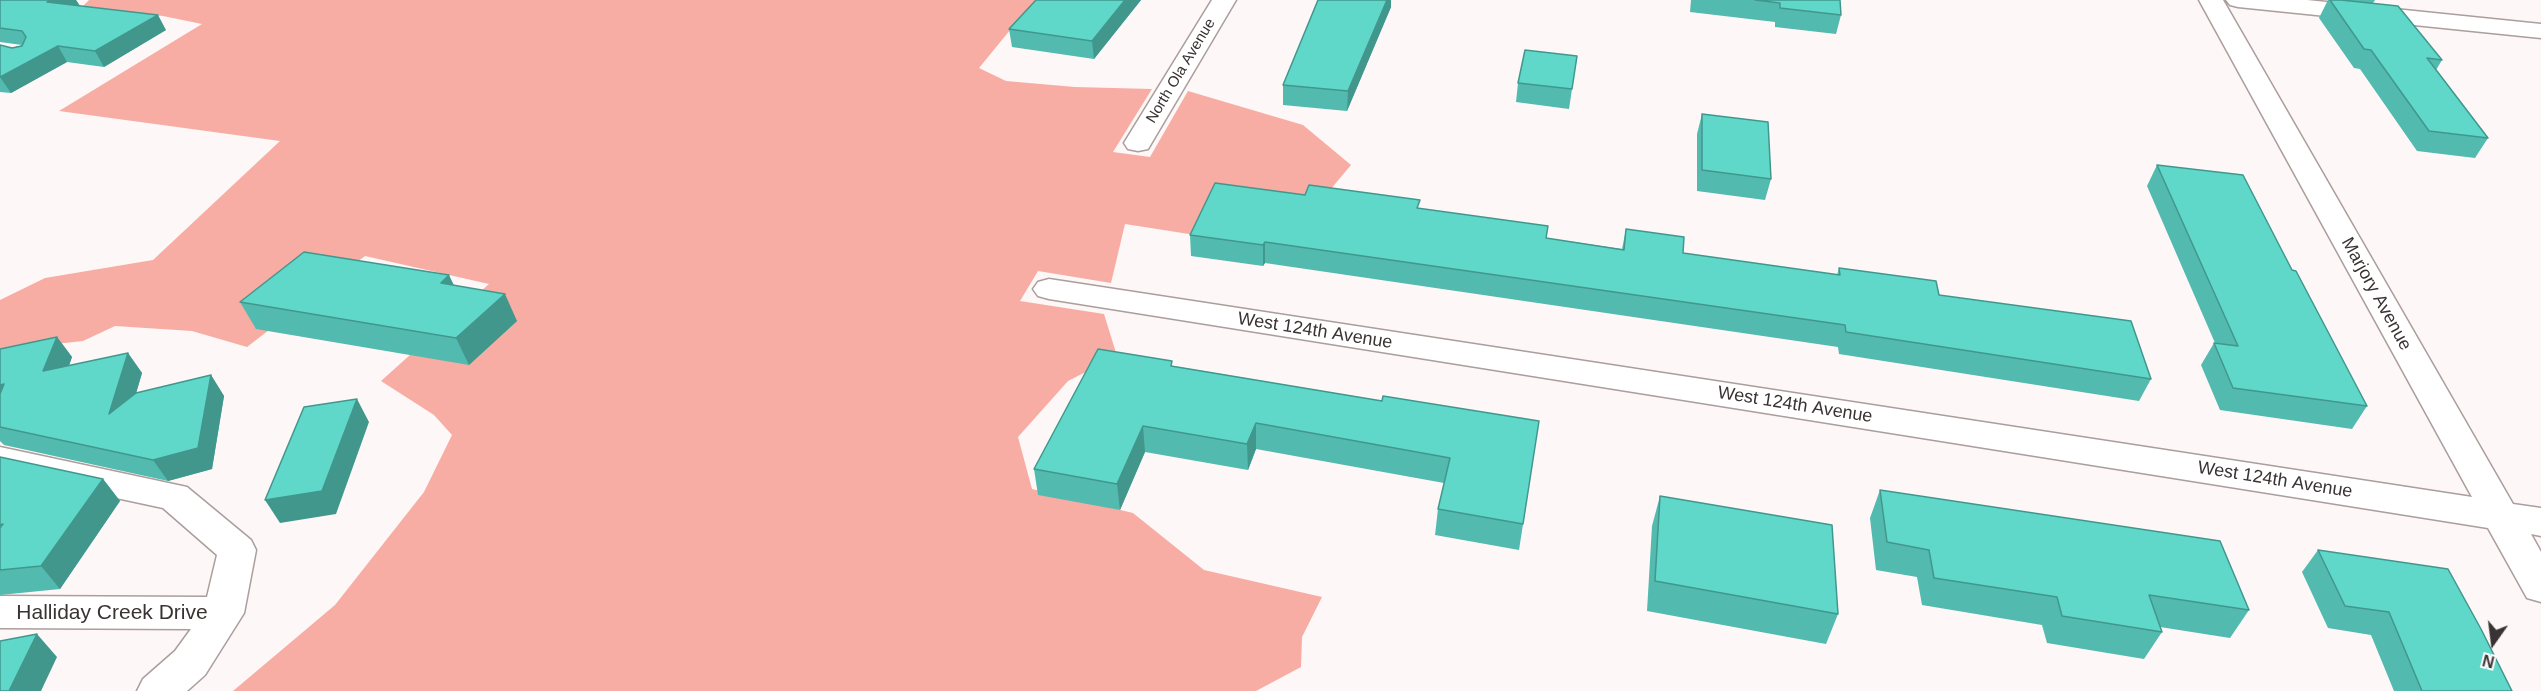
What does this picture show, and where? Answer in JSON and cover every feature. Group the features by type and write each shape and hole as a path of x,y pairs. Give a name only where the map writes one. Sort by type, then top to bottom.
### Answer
{"street":[{"name":"North Ola Avenue","path":"1138,143 1224,0"},
{"name":"Marjory Avenue","path":"2211,0 2541,587"},
{"path":"2238,0 2541,31"},
{"name":"West 124th Avenue","path":"1049,289 2541,522"},
{"path":"0,460 174,497 237,550 224,613 190,663 158,691"},
{"name":"Halliday Creek Drive","path":"0,612 224,613"}],"shaded area":[{"path":"89,0 1054,0 1015,24 979,68 1006,81 1075,87 1152,89 1113,152 1150,157 1188,91 1303,125 1351,165 1303,222 1240,242 1125,224 1111,283 1038,271 1020,301 1104,314 1117,356 1068,381 1018,437 1032,489 1133,513 1204,570 1322,597 1302,637 1301,667 1256,691 233,691 335,605 424,492 452,435 434,415 381,381 489,284 365,256 247,347 192,331 115,326 83,341 0,350 0,300 45,278 153,260 280,141 59,111 202,24 163,16 82,7"}],"building":[{"path":"0,0 52,0 47,2 158,15 95,51 58,46 0,77 0,45 12,48 22,46 26,37 22,31 0,28"},
{"path":"1036,0 1125,0 1092,41 1009,29"},
{"path":"1318,0 1387,0 1348,91 1283,85"},
{"path":"1755,0 1840,0 1841,15 1780,8 1780,3"},
{"path":"2330,0 2398,6 2442,60 2427,58 2488,138 2429,131 2371,50 2364,49"},
{"path":"1525,50 1577,56 1572,89 1518,83"},
{"path":"1702,114 1768,122 1771,179 1702,170"},
{"path":"2157,165 2243,175 2367,406 2233,388 2214,343 2238,346"},
{"path":"1215,183 1305,195 1309,185 1420,200 1417,208 1548,226 1546,238 1624,250 1626,229 1684,237 1683,253 1840,275 1839,268 1936,281 1939,295 2131,321 2151,379 1846,332 1845,325 1265,242 1263,245 1190,235"},
{"path":"304,252 449,275 441,283 505,294 456,338 240,302"},
{"path":"57,337 43,371 128,353 109,414 136,393 211,375 198,448 153,460 0,427 0,394 4,384 0,385 0,349"},
{"path":"1098,349 1172,361 1171,366 1382,401 1383,396 1539,421 1523,524 1438,509 1450,458 1256,423 1247,444 1143,426 1117,484 1034,469"},
{"path":"357,399 322,491 265,500 304,407"},
{"path":"0,457 103,479 41,566 0,570 0,528 3,524 0,525"},
{"path":"1880,490 2220,541 2249,610 2149,595 2162,632 2062,616 2057,597 1934,578 1929,550 1887,542"},
{"path":"1660,496 1832,525 1838,614 1655,581"},
{"path":"2318,550 2448,569 2512,691 2422,691 2389,612 2345,606"},
{"path":"37,634 9,691 0,691 0,641"}]}
